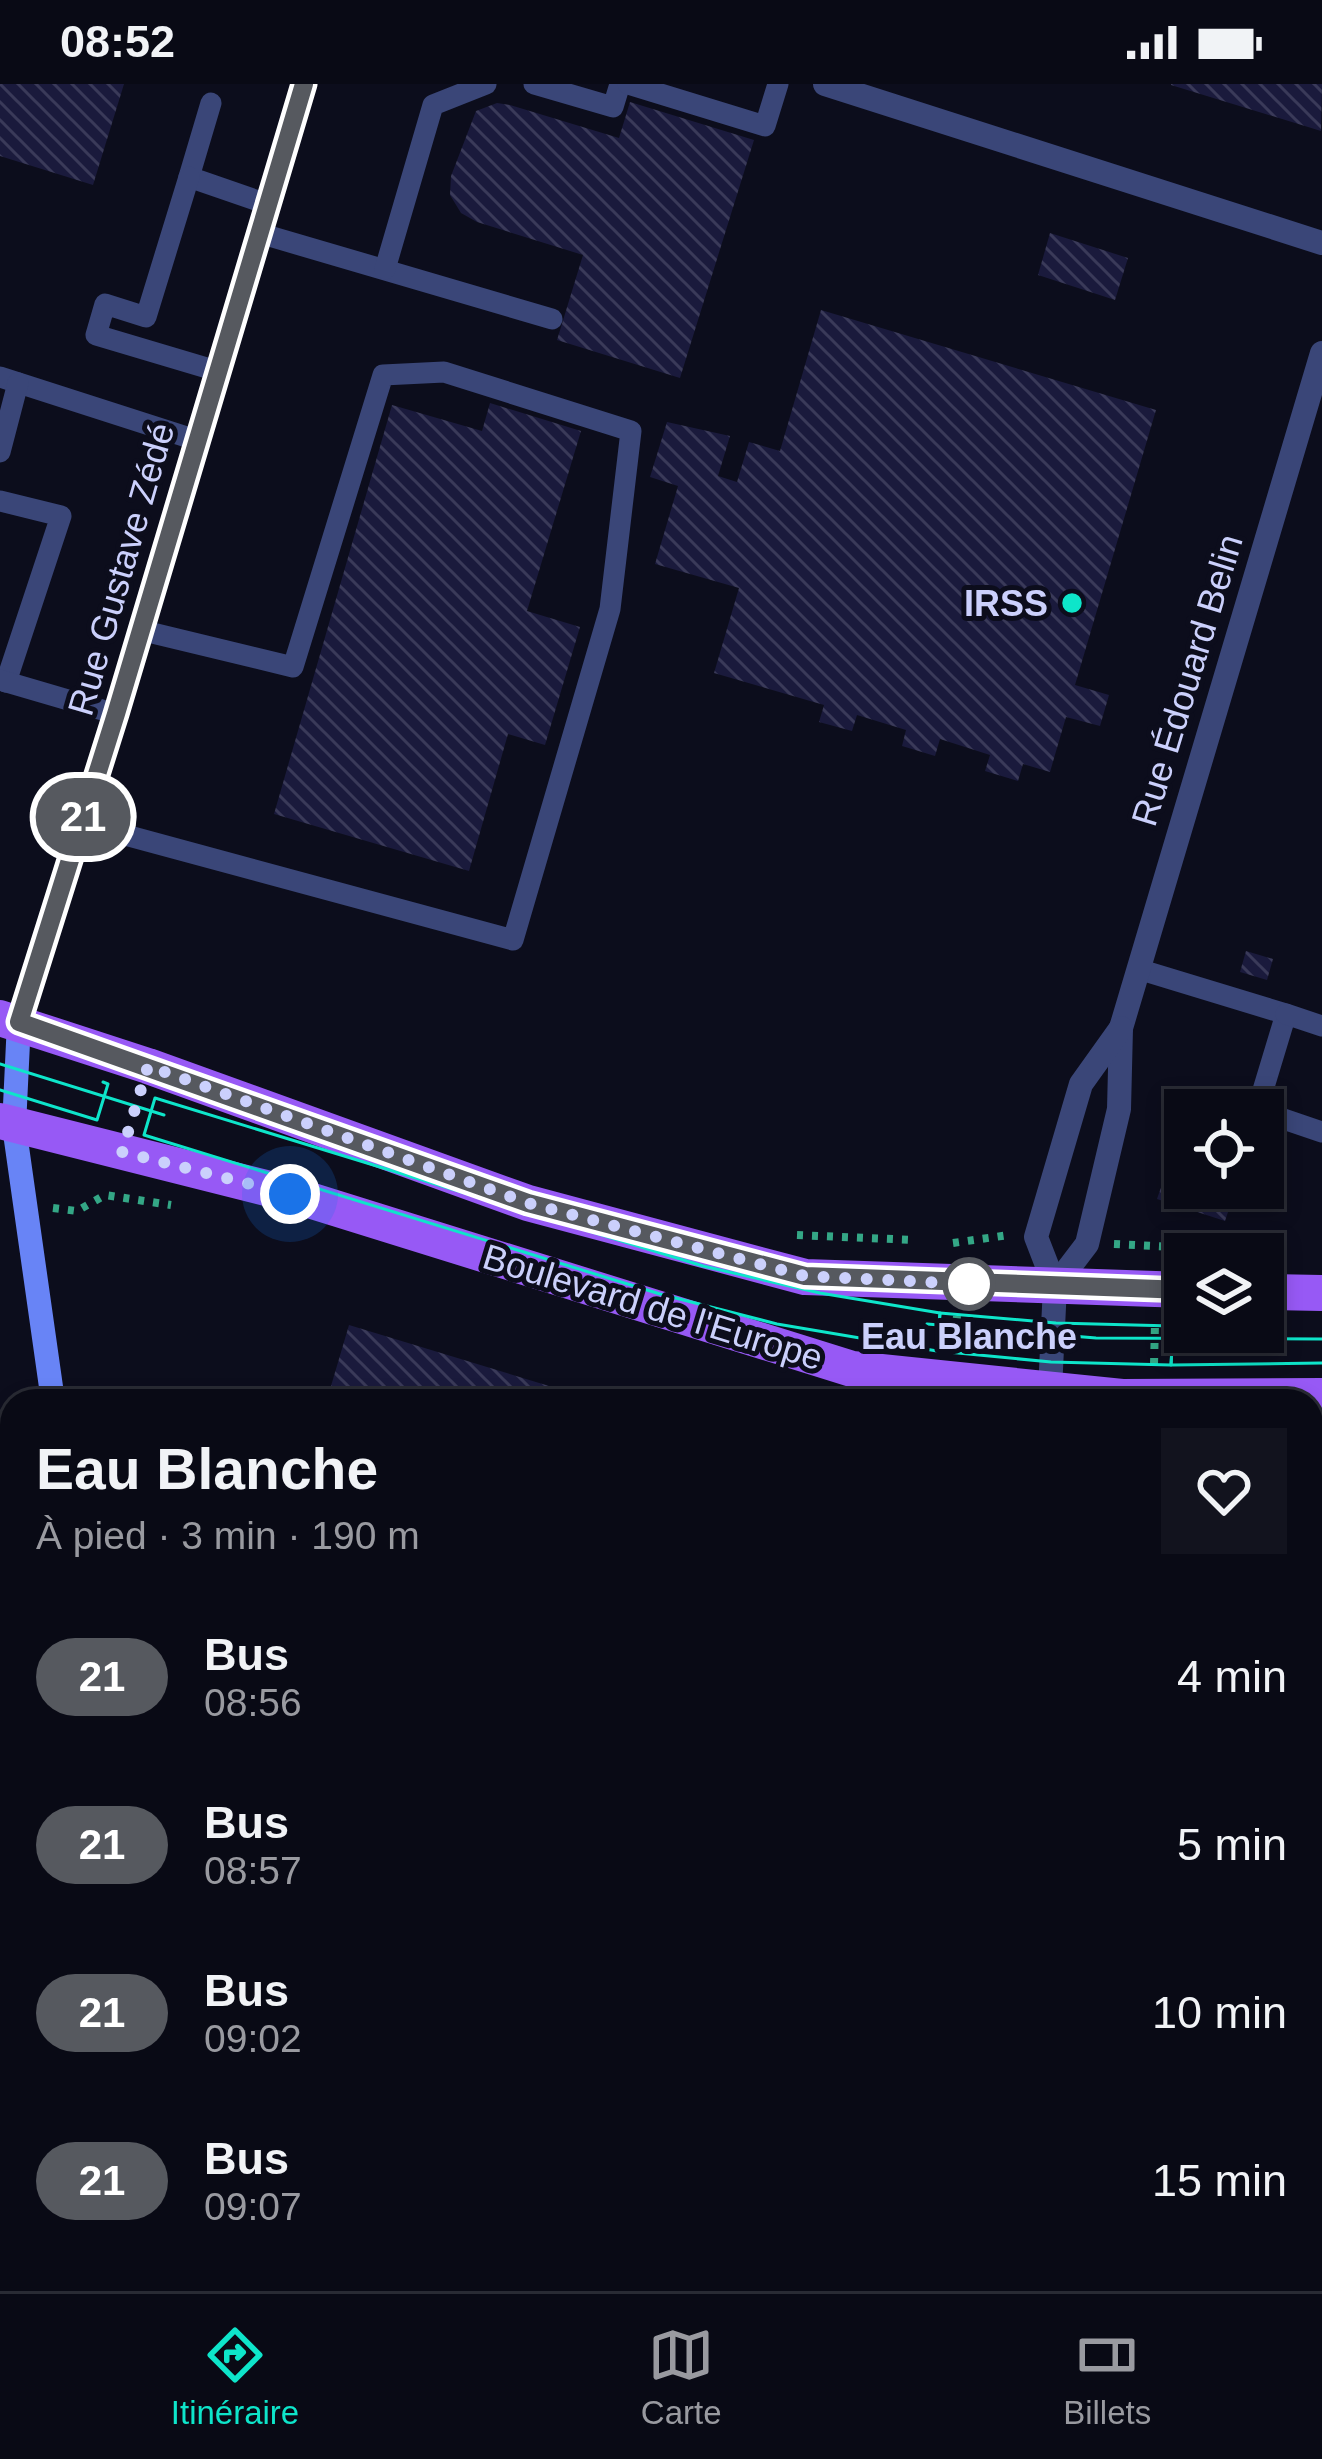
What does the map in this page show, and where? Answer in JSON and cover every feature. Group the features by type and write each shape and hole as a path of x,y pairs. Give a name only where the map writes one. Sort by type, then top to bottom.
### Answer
{"main road":[{"name":"Boulevard de l'Europe","path":"10,1020 528,1203 805,1276 1164,1289"},
{"name":"Boulevard de l'Europe","path":"7,1123 290,1194 852,1369 1041,1389"},
{"path":"1284,1292 1322,1293"}],"street":[{"path":"825,84 1322,243"},
{"name":"Rue Gustave Zédé","path":"51,1389 26,1201 7,1123 14,1075 10,1020 116,714 298,86"},
{"name":"Rue Édouard Belin","path":"1055,1286 1087,1244 1120,1109 1121,1028 1322,352"},
{"name":"Rue Édouard Belin","path":"1036,1238 1081,1084 1121,1028"},
{"path":"1036,1238 1055,1286 1050,1389"}],"lane":[{"path":"385,269 433,105 486,84"},
{"path":"533,84 613,107 624,84 765,126 778,84"},
{"path":"211,103 146,317 105,304 96,335 217,371"},
{"path":"189,177 267,204"},
{"path":"259,233 552,319"},
{"path":"81,824 513,940 610,610 631,430 444,372 383,375 293,667 140,630"},
{"path":"0,452 9,380 196,440"},
{"path":"0,501 61,516 3,681 116,714"},
{"path":"1138,969 1322,1026"},
{"path":"1266,1089 1286,1015"},
{"path":"1284,1119 1322,1132"}],"path":[{"path":"26,1201 77,1211 105,1195 122,1152"},
{"path":"105,1195 172,1206"},
{"path":"790,1236 953,1243 1007,1235 1036,1238"},
{"path":"1087,1244 1164,1247"}],"building":[{"path":"0,84 124,84 93,185 0,156"},
{"path":"1171,84 1322,84 1321,131 1171,85"},
{"path":"630,102 754,140 680,378 557,340 583,255 477,222 461,213 450,195 451,176 476,111 497,103 510,105 619,138"},
{"path":"1050,233 1128,258 1115,300 1038,275"},
{"path":"821,310 1156,410 1075,685 1109,695 1100,726 1066,717 1050,772 1023,764 1018,781 985,771 990,755 940,739 935,756 902,746 906,730 857,715 852,731 819,722 824,705 714,673 739,588 655,564 678,486 650,477 667,422 730,436 718,476 737,482 749,442 780,451"},
{"path":"490,403 581,431 527,611 580,627 545,745 508,734 469,871 274,814 392,405 482,431"},
{"path":"1246,951 1273,959 1267,980 1240,972"},
{"path":"1188,1209 1229,1209 1225,1221"},
{"path":"349,1325 559,1389 341,1389 331,1386"}],"tram line":[{"path":"0,1064 164,1115"},
{"path":"0,1090 97,1120 108,1084 103,1082"},
{"path":"155,1098 703,1266 820,1293 940,1313 937,1351 777,1324 660,1294 144,1135 155,1098"},
{"path":"940,1313 1173,1326 1171,1365 1051,1362 937,1351 940,1313"},
{"path":"927,1324 1096,1338 1322,1339"},
{"path":"1172,1353 1171,1365 1322,1363"}],"bus line":[{"name":"21","path":"304,84 19,1022 528,1203 805,1276 1164,1289"}],"place":[{"name":"IRSS","path":"1072,603"},
{"name":"Eau Blanche","path":"969,1284"}],"route":[{"path":"290,1194 122,1152 148,1066 528,1203 805,1276 969,1284"}]}
